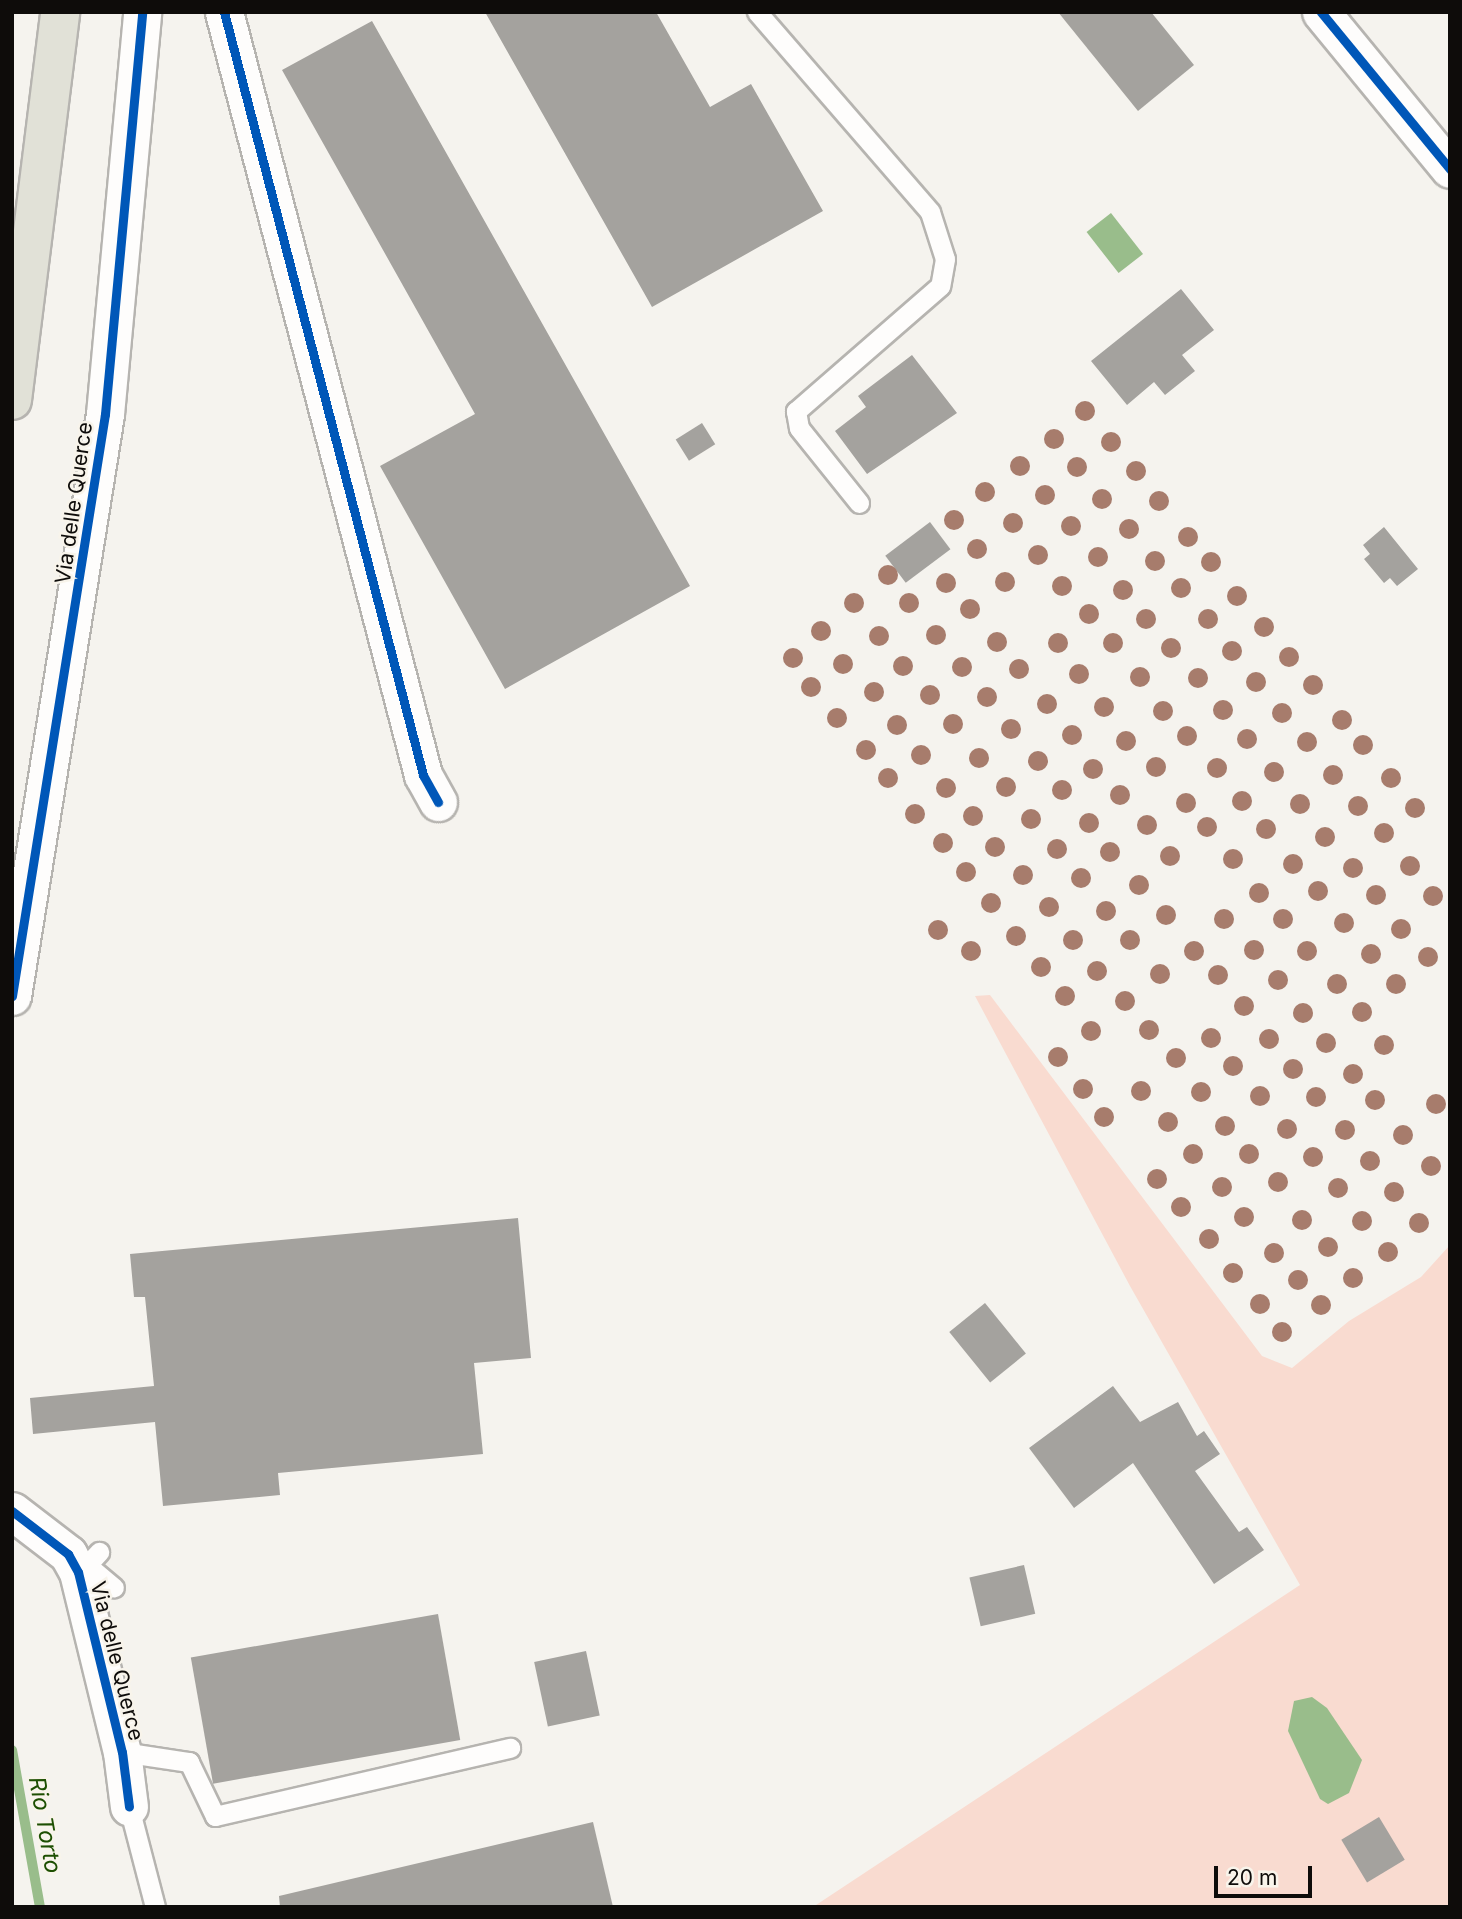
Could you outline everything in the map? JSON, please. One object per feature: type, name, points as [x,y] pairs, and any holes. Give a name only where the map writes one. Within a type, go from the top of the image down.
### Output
[{"type":"highway","points":[[12,400],[60,12]]},
{"type":"street","name":"Via delle Querce","points":[[12,996],[105,414],[142,12]]},
{"type":"street","points":[[224,12],[423,775],[438,802]]},
{"type":"street","points":[[1321,12],[1450,169]]},
{"type":"street","name":"Via delle Querce","points":[[12,1511],[85,1557],[78,1572],[122,1752],[129,1807]]},
{"type":"lane","points":[[757,12],[930,212],[945,259],[940,286],[796,411],[799,428],[859,503]]},
{"type":"lane","points":[[85,1557],[114,1588]]},
{"type":"lane","points":[[122,1752],[189,1762],[215,1816],[510,1748]]},
{"type":"lane","points":[[129,1807],[155,1907]]},
{"type":"shaded area","points":[[1111,213],[1143,254],[1119,273],[1087,232]]},
{"type":"shaded area","points":[[990,995],[1262,1356],[1292,1368],[1349,1321],[1421,1277],[1450,1245],[1450,1907],[813,1907],[1300,1585],[1130,1286],[975,996]]},
{"type":"shaded area","points":[[1312,1697],[1327,1708],[1362,1760],[1349,1793],[1328,1804],[1320,1799],[1288,1731],[1294,1701]]},
{"type":"building","points":[[485,12],[656,12],[710,107],[751,84],[823,211],[652,307]]},
{"type":"building","points":[[1058,12],[1151,12],[1194,65],[1138,111]]},
{"type":"building","points":[[372,21],[690,586],[505,689],[380,466],[475,414],[282,70]]},
{"type":"building","points":[[1181,289],[1214,330],[1182,355],[1195,371],[1165,395],[1154,382],[1127,405],[1091,361]]},
{"type":"building","points":[[912,355],[957,413],[867,474],[835,431],[866,407],[858,396]]},
{"type":"building","points":[[702,423],[715,444],[689,461],[676,439]]},
{"type":"building","points":[[930,522],[950,549],[906,583],[885,556]]},
{"type":"building","points":[[1384,527],[1418,569],[1397,586],[1390,578],[1384,583],[1364,559],[1370,554],[1363,545]]},
{"type":"building","points":[[518,1218],[531,1358],[474,1363],[483,1454],[278,1473],[280,1495],[163,1506],[155,1422],[33,1434],[30,1398],[154,1386],[145,1297],[134,1297],[130,1254]]},
{"type":"building","points":[[985,1303],[1026,1354],[990,1382],[949,1332]]},
{"type":"building","points":[[1113,1386],[1140,1422],[1178,1402],[1197,1436],[1204,1431],[1220,1454],[1195,1471],[1239,1532],[1247,1527],[1264,1550],[1214,1584],[1133,1463],[1074,1508],[1029,1448]]},
{"type":"building","points":[[1024,1565],[1035,1614],[981,1626],[969,1578]]},
{"type":"building","points":[[438,1614],[460,1740],[213,1784],[191,1658]]},
{"type":"building","points":[[586,1651],[600,1716],[548,1727],[534,1662]]},
{"type":"building","points":[[1379,1817],[1405,1860],[1367,1883],[1341,1840]]},
{"type":"building","points":[[593,1822],[613,1907],[280,1907],[279,1896]]},
{"type":"waterway","name":"Rio Torto","points":[[12,1750],[40,1907]]},
{"type":"cycle path","points":[[12,996],[105,414],[142,12]]},
{"type":"cycle path","points":[[224,12],[423,775],[438,802]]},
{"type":"cycle path","points":[[1321,12],[1450,169]]},
{"type":"cycle path","points":[[12,1511],[68,1554],[78,1572],[122,1752],[129,1807]]}]
